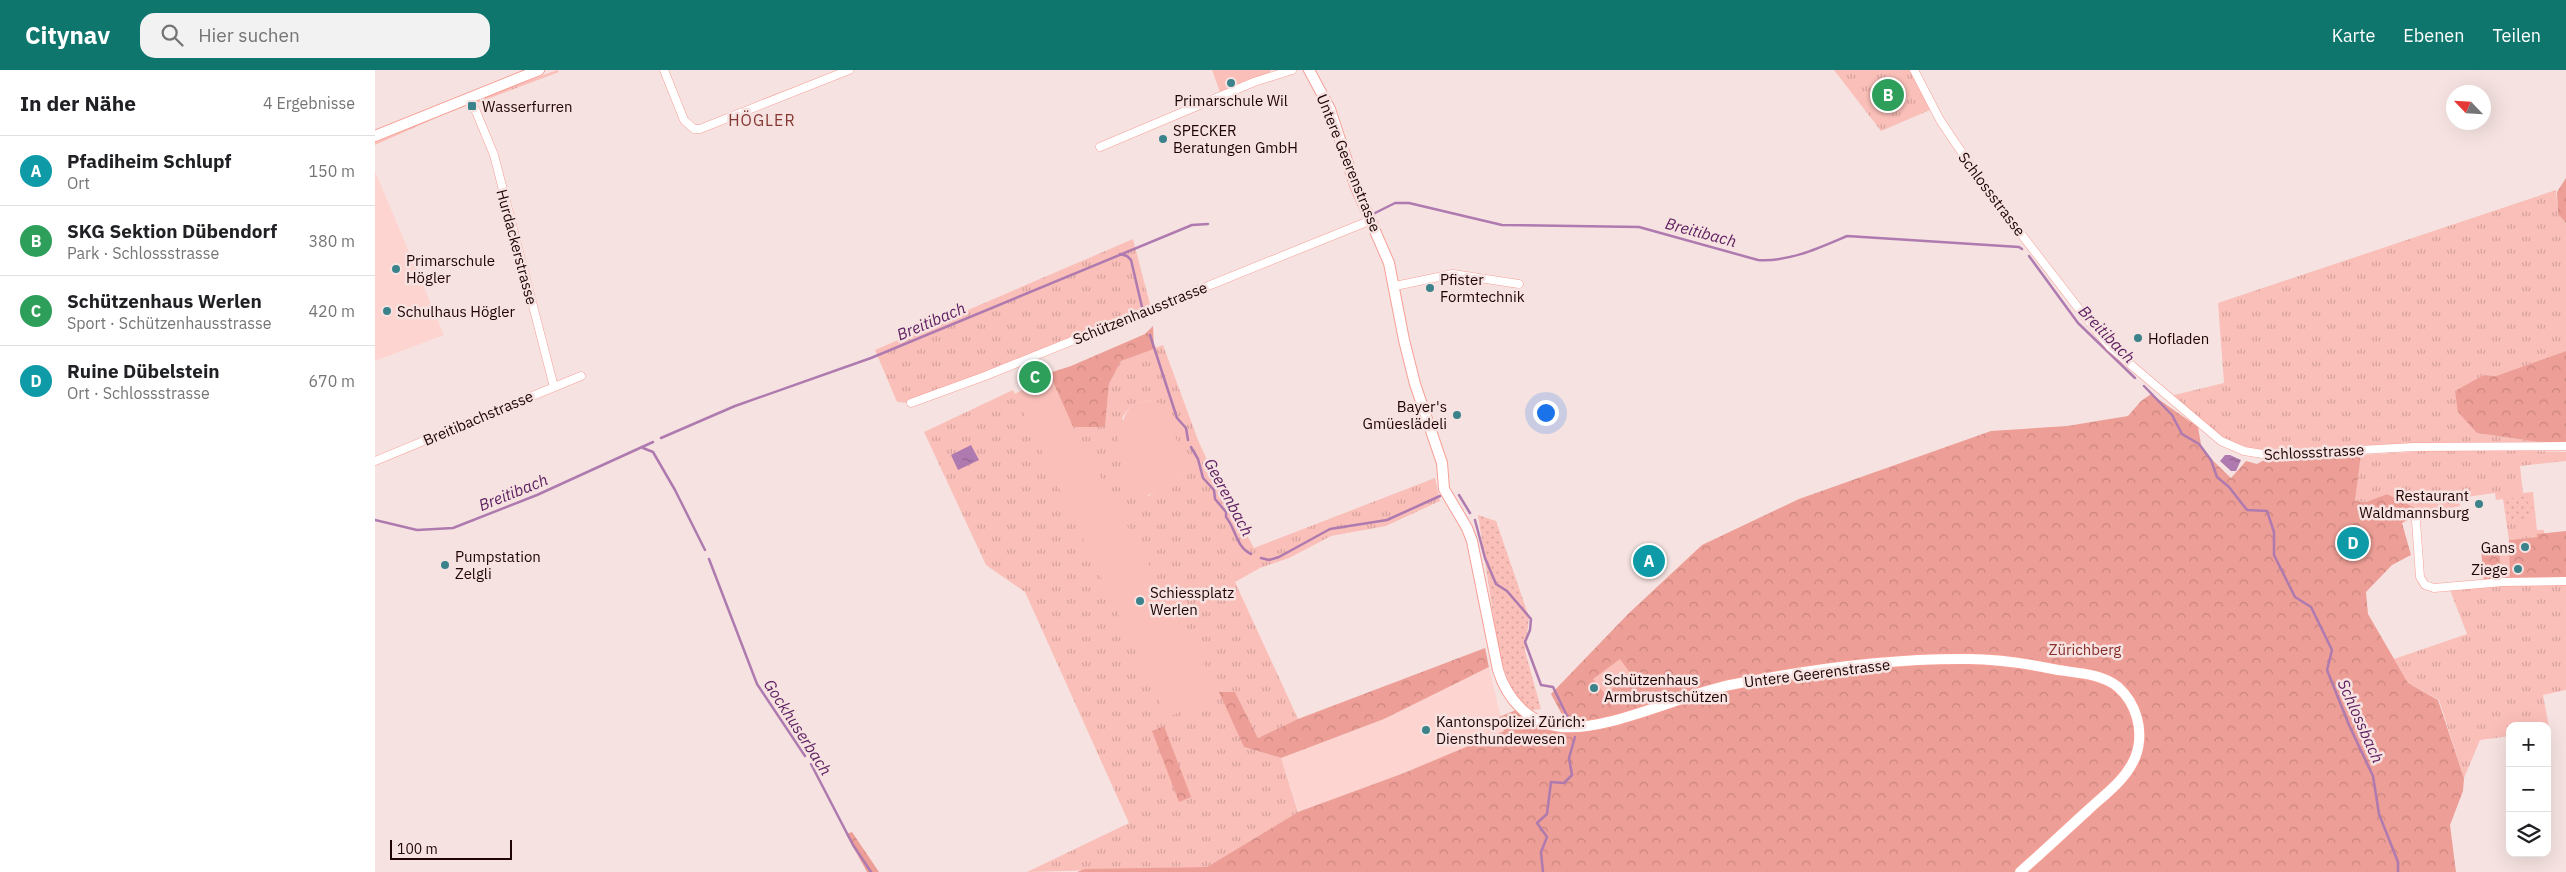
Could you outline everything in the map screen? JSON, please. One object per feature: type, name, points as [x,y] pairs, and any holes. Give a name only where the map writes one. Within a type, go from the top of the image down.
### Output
[{"type":"street","points":[[375,136],[539,70]]},
{"type":"street","points":[[664,70],[684,120],[694,129],[700,129],[849,70]]},
{"type":"street","points":[[1100,147],[1254,82],[1292,70]]},
{"type":"street","name":"Untere Geerenstrasse","points":[[1309,70],[1336,125],[1355,185],[1369,221],[1383,249],[1395,286],[1404,340],[1415,384],[1442,463],[1444,489],[1467,528],[1472,541],[1501,680],[1521,708],[1548,724],[1580,726],[1616,719],[1737,683],[1850,666],[1960,659],[1998,660],[2105,680],[2123,693],[2135,712],[2139,728],[2139,741],[2133,762],[2113,787],[2020,872]]},
{"type":"street","name":"Schlossstrasse","points":[[1914,70],[1940,120],[1961,152],[1998,204],[2086,318],[2110,347],[2221,441],[2244,451],[2269,455],[2414,447],[2566,446]]},
{"type":"street","name":"Hurdackerstrasse","points":[[475,109],[493,156],[554,386]]},
{"type":"street","name":"Schützenhausstrasse","points":[[911,403],[1369,221]]},
{"type":"street","points":[[1395,286],[1453,274],[1519,284]]},
{"type":"street","name":"Breitibachstrasse","points":[[375,461],[581,376]]},
{"type":"street","points":[[2417,521],[2420,577],[2425,585],[2446,588],[2496,583],[2566,581]]},
{"type":"shaded area","name":"Primarschule Högler","points":[[375,171],[444,335],[375,361]]},
{"type":"shaded area","points":[[1489,667],[1504,731],[1404,773],[1299,812],[1281,758],[1384,719]]},
{"type":"green space","points":[[557,70],[559,72],[474,104],[473,101]]},
{"type":"green space","name":"Primarschule Wil","points":[[1212,70],[1270,70],[1271,73],[1220,92]]},
{"type":"green space","points":[[1834,70],[1910,70],[1930,110],[1881,131]]},
{"type":"green space","points":[[438,115],[438,117],[375,145],[375,141]]},
{"type":"green space","points":[[2566,178],[2566,223],[2558,214],[2557,192]]},
{"type":"green space","points":[[2556,190],[2558,214],[2566,223],[2566,351],[2496,376],[2484,375],[2477,433],[2539,442],[2258,450],[2221,436],[2170,396],[2224,383],[2218,303]]},
{"type":"green space","points":[[1133,239],[1151,308],[911,403],[897,402],[875,350]]},
{"type":"green space","points":[[1153,326],[1154,349],[1121,361],[1109,384],[1105,427],[1073,427],[1049,373],[1071,366],[1145,334]]},
{"type":"green space","points":[[1163,345],[1198,440],[1214,475],[1254,548],[1435,478],[1440,501],[1386,526],[1331,536],[1289,558],[1260,568],[1235,582],[1298,719],[1258,738],[1235,692],[1244,747],[1281,758],[1298,812],[1207,867],[1027,872],[1129,823],[1025,592],[986,565],[924,432],[1013,390],[1015,394],[1050,376],[1073,427],[1105,427],[1109,384],[1121,361]],"holes":[[[1151,400],[1182,479],[1148,496],[1122,418],[1131,405]]]},
{"type":"green space","points":[[2566,351],[2566,446],[2477,433],[2458,412],[2455,391],[2484,375],[2496,376]]},
{"type":"green space","name":"Schiessplatz Werlen","points":[[1045,365],[1073,427],[1219,692],[1167,718],[1015,394],[1024,389],[1019,377]]},
{"type":"green space","name":"Zürichberg","points":[[2151,394],[2198,427],[2202,450],[2231,478],[2246,461],[2257,464],[2266,459],[2361,455],[2355,501],[2366,502],[2387,494],[2423,512],[2402,523],[2411,555],[2392,565],[2366,592],[2368,614],[2408,683],[2438,700],[2464,778],[2463,791],[2450,825],[2456,872],[1077,872],[1085,869],[1207,867],[1298,812],[1404,773],[1504,731],[1499,717],[1521,708],[1551,721],[1566,722],[1551,694],[1628,614],[1702,545],[1799,499],[1991,431],[2067,426],[2128,416],[2141,401]]},
{"type":"green space","points":[[1151,400],[1161,404],[1180,448],[1186,474],[1165,489],[1140,496],[1125,475],[1121,464],[1118,440],[1120,428],[1131,405]]},
{"type":"green space","points":[[2460,449],[2566,452],[2566,461],[2520,466],[2523,493],[2533,492],[2537,530],[2544,530],[2545,540],[2511,577],[2502,576],[2500,553],[2510,552],[2510,550],[2537,537],[2509,540],[2503,499],[2496,500],[2495,493],[2459,498],[2460,506],[2424,515],[2422,512],[2387,494],[2366,502],[2355,501],[2361,455]]},
{"type":"green space","points":[[2527,496],[2528,504],[2532,504],[2533,513],[2530,514],[2530,520],[2508,523],[2505,499]]},
{"type":"green space","points":[[1478,515],[1496,521],[1529,617],[1525,651],[1541,709],[1527,711],[1512,692],[1499,653]]},
{"type":"green space","points":[[2566,531],[2566,580],[2484,584],[2481,549],[2499,547],[2502,576],[2510,577],[2509,540],[2537,537],[2537,534]]},
{"type":"green space","points":[[2566,581],[2566,690],[2543,695],[2548,722],[2506,722],[2506,737],[2480,740],[2464,778],[2439,700],[2408,683],[2394,659],[2467,634],[2450,590],[2470,586]]},
{"type":"green space","points":[[1485,648],[1489,667],[1384,719],[1281,758],[1244,747],[1219,692],[1235,692],[1258,738],[1298,719]]},
{"type":"green space","points":[[1620,659],[1631,674],[1605,694],[1593,679]]},
{"type":"green space","points":[[1164,726],[1191,797],[1179,802],[1152,731]]},
{"type":"green space","points":[[852,832],[879,872],[867,872],[846,834]]},
{"type":"water","points":[[971,445],[979,460],[958,470],[951,455]]},
{"type":"water","points":[[2225,455],[2241,460],[2236,471],[2231,471],[2220,461]]},
{"type":"waterway","name":"Breitibach","points":[[1375,213],[1395,203],[1409,203],[1502,225],[1639,227],[1758,260],[1781,259],[1815,249],[1847,236],[2019,247],[2022,249]]},
{"type":"waterway","name":"Breitibach","points":[[661,438],[735,406],[871,358],[1192,225],[1208,224]]},
{"type":"waterway","name":"Geerenbach","points":[[1120,254],[1127,256],[1131,260],[1142,307]]},
{"type":"waterway","name":"Breitibach","points":[[2029,256],[2078,323],[2135,378]]},
{"type":"waterway","name":"Geerenbach","points":[[1150,335],[1177,418],[1186,428],[1188,440]]},
{"type":"waterway","name":"Schlossbach","points":[[2144,386],[2172,415],[2182,434],[2199,444],[2211,460],[2217,477],[2229,487],[2247,510],[2267,511],[2274,532],[2274,555],[2295,597],[2311,607],[2332,650],[2327,670],[2349,725],[2373,776],[2379,814],[2398,862],[2398,872]]},
{"type":"waterway","name":"Breitibach","points":[[375,520],[417,530],[453,528],[537,495],[653,442]]},
{"type":"waterway","name":"Geerenbach","points":[[1191,447],[1198,459],[1203,478],[1214,490],[1215,499],[1226,512],[1226,517],[1242,547],[1251,554]]},
{"type":"waterway","name":"Gockhuserbach","points":[[643,448],[653,452],[675,490],[705,550]]},
{"type":"waterway","name":"Geerenbach","points":[[1459,495],[1470,513]]},
{"type":"waterway","name":"Geerenbach","points":[[1261,558],[1269,560],[1279,557],[1330,529],[1387,520],[1440,496]]},
{"type":"waterway","name":"Geerenbach","points":[[1475,520],[1485,558],[1496,584],[1507,591],[1531,619],[1530,630],[1525,642],[1541,685],[1553,687],[1571,724]]},
{"type":"waterway","name":"Gockhuserbach","points":[[709,559],[757,684],[805,756]]},
{"type":"waterway","name":"Geerenbach","points":[[1543,872],[1541,852],[1547,837],[1537,823],[1547,814],[1551,782],[1564,783],[1572,775],[1569,758],[1575,737]]},
{"type":"waterway","name":"Gockhuserbach","points":[[811,764],[853,845],[871,872]]},
{"type":"place","name":"Primarschule Wil","points":[[1231,83]]},
{"type":"place","name":"SKG Sektion Dübendorf","points":[[1888,95]]},
{"type":"place","name":"Wasserfurren","points":[[472,106]]},
{"type":"place","name":"SPECKER Beratungen GmbH","points":[[1163,139]]},
{"type":"place","name":"Primarschule Högler","points":[[396,269]]},
{"type":"place","name":"Pfister Formtechnik","points":[[1430,288]]},
{"type":"place","name":"Schulhaus Högler","points":[[387,311]]},
{"type":"place","name":"Hofladen","points":[[2138,338]]},
{"type":"place","name":"Schützenhaus Werlen","points":[[1035,377]]},
{"type":"place","name":"Bayer's Gmüeslädeli","points":[[1457,415]]},
{"type":"place","name":"Restaurant Waldmannsburg","points":[[2479,504]]},
{"type":"place","name":"Ruine Dübelstein","points":[[2353,543]]},
{"type":"place","name":"Gans","points":[[2525,547]]},
{"type":"place","name":"Pfadiheim Schlupf","points":[[1649,561]]},
{"type":"place","name":"Pumpstation Zelgli","points":[[445,565]]},
{"type":"place","name":"Ziege","points":[[2518,569]]},
{"type":"place","name":"Schiessplatz Werlen","points":[[1140,601]]},
{"type":"place","name":"Schützenhaus Armbrustschützen","points":[[1594,688]]},
{"type":"place","name":"Kantonspolizei Zürich: Diensthundewesen","points":[[1426,730]]},
{"type":"district","name":"HÖGLER","points":[[762,120]]}]
